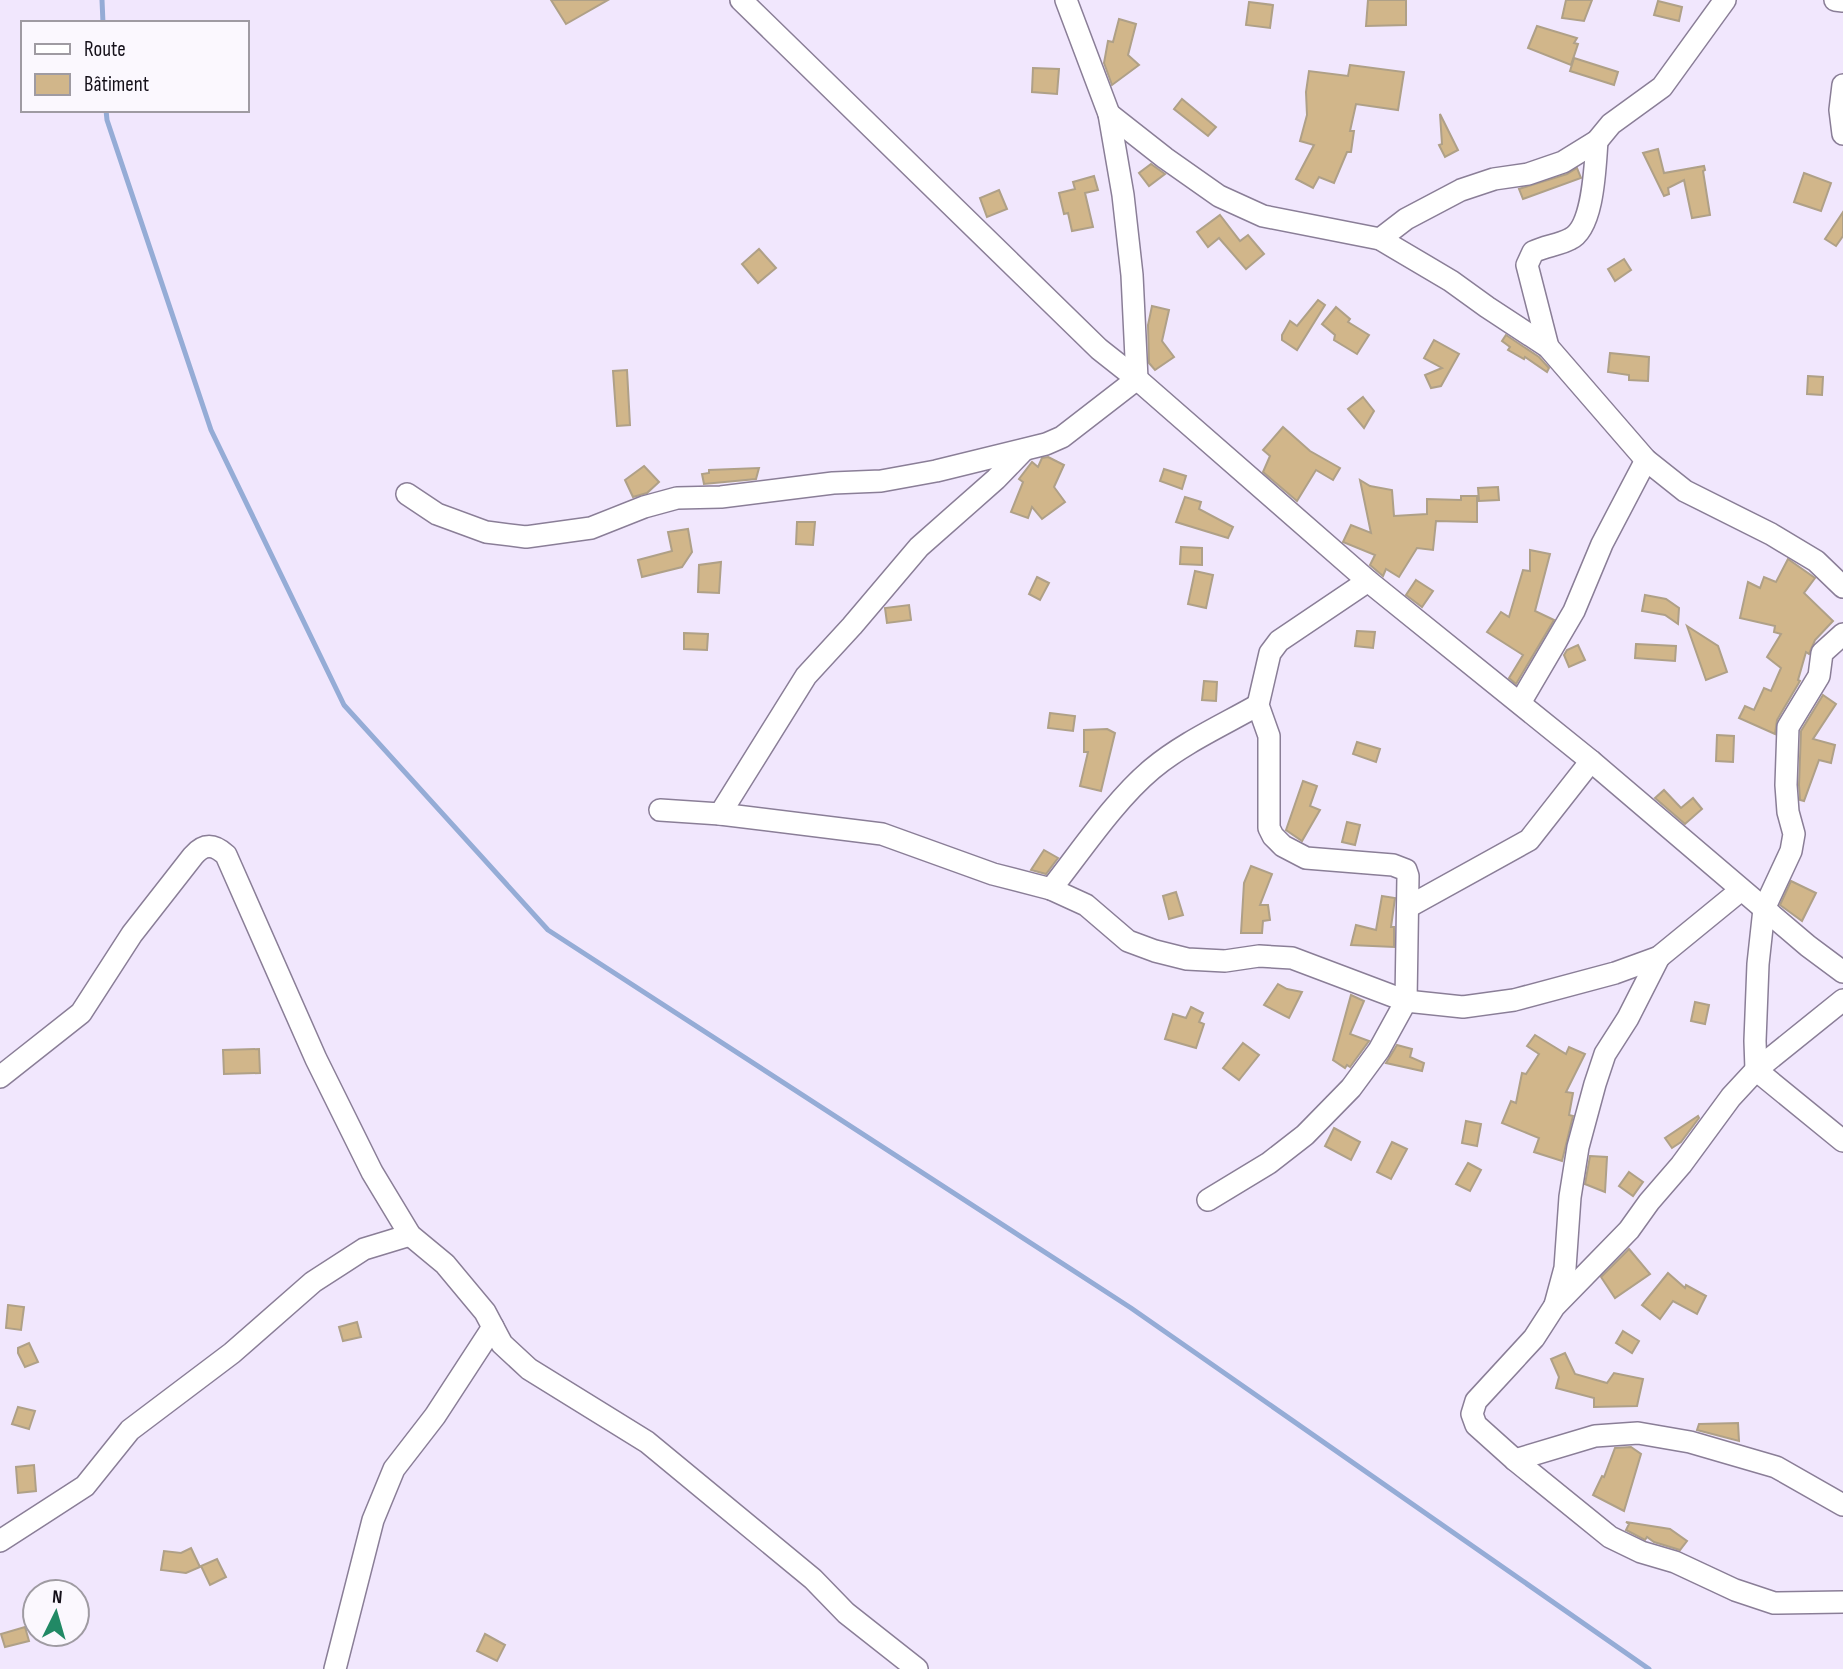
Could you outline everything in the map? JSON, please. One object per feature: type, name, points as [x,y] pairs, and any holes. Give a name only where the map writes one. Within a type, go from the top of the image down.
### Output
[{"type":"street","points":[[741,0],[1099,349],[1137,379],[1368,581],[1591,761],[1741,890],[1843,972]]},
{"type":"street","points":[[1066,0],[1109,114],[1123,195],[1137,379]]},
{"type":"street","points":[[1380,239],[1406,219],[1461,190],[1494,179],[1528,174],[1563,162],[1597,141],[1611,124],[1662,87],[1725,0]]},
{"type":"street","points":[[1835,0],[1843,1]]},
{"type":"street","points":[[1843,85],[1840,110],[1843,134]]},
{"type":"street","points":[[1109,114],[1219,196],[1263,216],[1380,239],[1451,281],[1548,347],[1646,460],[1685,491],[1771,534],[1816,561],[1843,587]]},
{"type":"street","points":[[1548,347],[1527,265],[1534,252],[1571,239],[1580,233],[1593,187],[1597,141]]},
{"type":"street","points":[[407,494],[437,514],[486,532],[526,537],[591,528],[644,507],[677,498],[721,497],[833,483],[881,481],[1025,450],[1062,438],[1137,379]]},
{"type":"street","points":[[720,814],[806,676],[919,547],[1025,450]]},
{"type":"street","points":[[1520,703],[1574,611],[1602,544],[1646,460]]},
{"type":"street","points":[[1208,1200],[1269,1163],[1305,1135],[1324,1116],[1351,1088],[1379,1050],[1406,1001],[1406,870],[1393,864],[1306,858],[1283,846],[1269,828],[1269,736],[1258,705],[1270,653],[1279,641],[1368,581]]},
{"type":"street","points":[[1843,634],[1822,653],[1819,676],[1788,727],[1786,785],[1788,812],[1794,834],[1788,859],[1764,909],[1758,964],[1755,1041],[1756,1070],[1843,1141]]},
{"type":"street","points":[[1051,889],[1115,808],[1150,770],[1177,751],[1258,705]]},
{"type":"street","points":[[1408,907],[1529,840],[1591,761]]},
{"type":"street","points":[[660,810],[720,814],[882,834],[993,874],[1051,889],[1086,905],[1128,941],[1155,951],[1187,959],[1225,961],[1259,956],[1292,958],[1406,1001],[1463,1007],[1514,1000],[1615,973],[1659,957],[1741,890]]},
{"type":"street","points":[[0,1077],[81,1013],[132,934],[193,856],[208,845],[216,846],[226,855],[316,1059],[366,1159],[410,1235],[445,1264],[485,1312],[502,1344],[529,1369],[647,1442],[803,1571],[846,1613],[914,1668]]},
{"type":"street","points":[[1554,1307],[1564,1268],[1570,1197],[1578,1147],[1595,1084],[1605,1054],[1628,1018],[1659,957]]},
{"type":"street","points":[[1843,1000],[1756,1070],[1731,1097],[1629,1230],[1554,1307],[1534,1338],[1476,1401],[1472,1414],[1476,1425],[1515,1460],[1610,1537],[1641,1552],[1675,1562],[1735,1590],[1774,1603],[1843,1602]]},
{"type":"street","points":[[0,1541],[85,1486],[130,1430],[232,1353],[313,1282],[364,1249],[410,1235]]},
{"type":"street","points":[[335,1669],[373,1520],[394,1469],[435,1416],[493,1327]]},
{"type":"street","points":[[1515,1460],[1595,1436],[1638,1433],[1690,1442],[1776,1467],[1843,1504]]},
{"type":"building","points":[[551,0],[608,0],[566,24]]},
{"type":"building","points":[[1368,0],[1406,0],[1406,25],[1366,26]]},
{"type":"building","points":[[1566,0],[1592,0],[1584,21],[1562,18]]},
{"type":"building","points":[[1658,1],[1682,7],[1679,21],[1654,15]]},
{"type":"building","points":[[1249,2],[1273,5],[1270,28],[1246,25]]},
{"type":"building","points":[[1119,19],[1136,24],[1128,55],[1139,65],[1112,85],[1104,63],[1108,41],[1113,42]]},
{"type":"building","points":[[1537,26],[1577,38],[1574,43],[1578,44],[1571,65],[1528,48]]},
{"type":"building","points":[[1574,58],[1618,72],[1614,85],[1570,71]]},
{"type":"building","points":[[1350,65],[1404,72],[1398,110],[1356,104],[1350,131],[1354,131],[1351,152],[1347,152],[1334,183],[1319,177],[1313,188],[1296,179],[1314,145],[1300,141],[1307,115],[1309,71],[1348,76]]},
{"type":"building","points":[[1033,68],[1059,69],[1057,94],[1032,92]]},
{"type":"building","points":[[1182,99],[1216,127],[1208,136],[1174,109]]},
{"type":"building","points":[[1440,114],[1458,150],[1445,157],[1439,145],[1442,144]]},
{"type":"building","points":[[1658,149],[1664,173],[1704,166],[1710,215],[1692,218],[1684,180],[1668,188],[1669,194],[1664,196],[1643,153]]},
{"type":"building","points":[[1151,164],[1165,174],[1149,186],[1139,173]]},
{"type":"building","points":[[1577,168],[1581,178],[1523,199],[1519,189],[1567,174]]},
{"type":"building","points":[[1804,173],[1831,183],[1821,211],[1794,202]]},
{"type":"building","points":[[1094,176],[1098,190],[1085,193],[1093,227],[1072,231],[1059,193],[1075,189],[1073,182]]},
{"type":"building","points":[[999,190],[1007,209],[987,217],[980,198]]},
{"type":"building","points":[[1843,212],[1843,236],[1836,246],[1825,239]]},
{"type":"building","points":[[1220,215],[1240,241],[1248,235],[1264,254],[1246,269],[1219,238],[1208,247],[1197,232]]},
{"type":"building","points":[[759,249],[776,268],[758,283],[742,264]]},
{"type":"building","points":[[1624,259],[1631,270],[1615,281],[1608,269]]},
{"type":"building","points":[[1318,300],[1325,305],[1297,350],[1282,340],[1282,335],[1290,321],[1297,326]]},
{"type":"building","points":[[1152,306],[1169,310],[1162,341],[1174,357],[1155,370],[1149,363],[1148,325]]},
{"type":"building","points":[[1336,307],[1350,319],[1348,322],[1369,335],[1357,354],[1334,340],[1335,335],[1322,324]]},
{"type":"building","points":[[1506,335],[1539,357],[1549,368],[1547,372],[1525,357],[1524,359],[1508,350],[1510,347],[1502,341]]},
{"type":"building","points":[[1434,340],[1459,354],[1441,386],[1431,388],[1425,375],[1442,368],[1424,358]]},
{"type":"building","points":[[1610,353],[1649,357],[1648,381],[1629,380],[1629,375],[1608,372]]},
{"type":"building","points":[[627,370],[630,425],[617,426],[613,371]]},
{"type":"building","points":[[1808,376],[1823,377],[1822,395],[1807,394]]},
{"type":"building","points":[[1363,397],[1374,411],[1364,428],[1348,409]]},
{"type":"building","points":[[1283,427],[1310,451],[1340,468],[1333,480],[1316,470],[1297,501],[1263,472],[1270,456],[1263,450]]},
{"type":"building","points":[[1048,457],[1064,465],[1054,487],[1065,502],[1042,519],[1032,507],[1028,518],[1011,512],[1023,482],[1019,479],[1032,462],[1038,467],[1042,458]]},
{"type":"building","points":[[644,466],[659,482],[647,493],[633,497],[625,480]]},
{"type":"building","points":[[759,468],[756,479],[704,484],[702,474],[709,473],[709,470]]},
{"type":"building","points":[[1164,469],[1186,476],[1182,489],[1160,481]]},
{"type":"building","points":[[1360,480],[1370,486],[1392,490],[1394,516],[1427,514],[1427,499],[1461,500],[1461,496],[1477,496],[1477,522],[1436,521],[1433,550],[1417,548],[1399,577],[1386,569],[1383,576],[1370,565],[1375,555],[1343,542],[1351,525],[1371,533]]},
{"type":"building","points":[[1498,487],[1499,500],[1479,501],[1478,488]]},
{"type":"building","points":[[1185,497],[1201,502],[1199,509],[1233,527],[1228,538],[1176,522]]},
{"type":"building","points":[[797,522],[815,522],[813,545],[796,544]]},
{"type":"building","points":[[688,529],[692,552],[682,567],[642,577],[638,560],[672,551],[668,532]]},
{"type":"building","points":[[1181,547],[1202,548],[1202,565],[1180,564]]},
{"type":"building","points":[[1530,550],[1550,554],[1535,611],[1554,620],[1516,684],[1509,678],[1523,655],[1487,632],[1501,612],[1509,617],[1523,570],[1530,571]]},
{"type":"building","points":[[1788,559],[1815,578],[1804,593],[1833,621],[1815,640],[1809,654],[1806,652],[1798,680],[1800,681],[1777,720],[1775,734],[1739,718],[1745,706],[1754,710],[1764,688],[1771,691],[1781,668],[1767,657],[1781,634],[1774,632],[1775,626],[1740,618],[1748,582],[1760,588],[1764,577],[1776,582]]},
{"type":"building","points":[[721,562],[719,593],[698,592],[699,565]]},
{"type":"building","points":[[1195,571],[1213,575],[1206,608],[1188,604]]},
{"type":"building","points":[[1037,577],[1049,583],[1040,600],[1029,594]]},
{"type":"building","points":[[1416,580],[1433,591],[1422,607],[1406,595]]},
{"type":"building","points":[[1645,595],[1666,599],[1679,608],[1678,624],[1665,615],[1642,611]]},
{"type":"building","points":[[909,605],[911,620],[887,623],[885,608]]},
{"type":"building","points":[[1687,626],[1718,646],[1727,672],[1706,680]]},
{"type":"building","points":[[1357,631],[1375,632],[1373,648],[1355,646]]},
{"type":"building","points":[[684,633],[708,634],[707,650],[684,649]]},
{"type":"building","points":[[1636,644],[1676,646],[1675,661],[1635,658]]},
{"type":"building","points":[[1578,645],[1585,660],[1569,667],[1564,655],[1567,650]]},
{"type":"building","points":[[1204,681],[1217,682],[1216,701],[1202,700]]},
{"type":"building","points":[[1823,695],[1836,704],[1813,739],[1835,745],[1831,763],[1819,760],[1804,801],[1800,800],[1799,785],[1801,731]]},
{"type":"building","points":[[1050,713],[1075,716],[1073,731],[1048,728]]},
{"type":"building","points":[[1107,729],[1115,733],[1101,791],[1080,786],[1088,752],[1084,752],[1084,730]]},
{"type":"building","points":[[1717,735],[1734,736],[1733,762],[1716,761]]},
{"type":"building","points":[[1357,742],[1380,749],[1376,762],[1353,754]]},
{"type":"building","points":[[1303,781],[1317,786],[1310,806],[1320,810],[1302,841],[1286,830]]},
{"type":"building","points":[[1664,790],[1681,808],[1693,798],[1702,809],[1685,824],[1655,798]]},
{"type":"building","points":[[1347,822],[1360,825],[1355,845],[1342,842]]},
{"type":"building","points":[[1044,850],[1058,858],[1046,874],[1031,870]]},
{"type":"building","points":[[1251,866],[1272,874],[1260,905],[1268,905],[1270,920],[1263,921],[1262,933],[1241,933],[1244,883]]},
{"type":"building","points":[[1791,881],[1816,893],[1802,921],[1780,905]]},
{"type":"building","points":[[1176,892],[1183,915],[1169,919],[1163,896]]},
{"type":"building","points":[[1382,896],[1395,898],[1391,927],[1394,927],[1394,947],[1351,945],[1356,925],[1376,930]]},
{"type":"building","points":[[1278,984],[1302,992],[1289,1018],[1264,1005]]},
{"type":"building","points":[[1351,995],[1364,1001],[1350,1034],[1369,1041],[1350,1067],[1347,1065],[1345,1068],[1333,1060]]},
{"type":"building","points":[[1695,1002],[1709,1005],[1705,1024],[1691,1021]]},
{"type":"building","points":[[1191,1007],[1203,1013],[1199,1022],[1204,1024],[1196,1048],[1165,1039],[1173,1014],[1186,1018]]},
{"type":"building","points":[[1535,1035],[1566,1054],[1569,1047],[1585,1054],[1566,1092],[1573,1093],[1569,1115],[1573,1116],[1562,1161],[1534,1152],[1539,1138],[1502,1123],[1511,1101],[1516,1103],[1522,1073],[1526,1074],[1539,1054],[1527,1046]]},
{"type":"building","points":[[1243,1043],[1259,1055],[1239,1080],[1223,1068]]},
{"type":"building","points":[[1397,1045],[1412,1049],[1410,1057],[1424,1063],[1422,1071],[1386,1063]]},
{"type":"building","points":[[259,1049],[260,1073],[224,1074],[223,1050]]},
{"type":"building","points":[[1698,1116],[1681,1142],[1672,1148],[1665,1138]]},
{"type":"building","points":[[1466,1121],[1481,1124],[1477,1146],[1462,1143]]},
{"type":"building","points":[[1334,1128],[1360,1142],[1351,1160],[1325,1146]]},
{"type":"building","points":[[1392,1142],[1407,1149],[1391,1179],[1377,1172]]},
{"type":"building","points":[[1590,1156],[1607,1157],[1605,1192],[1585,1184]]},
{"type":"building","points":[[1468,1163],[1481,1170],[1470,1191],[1456,1184]]},
{"type":"building","points":[[1629,1172],[1643,1182],[1633,1196],[1619,1186]]},
{"type":"building","points":[[1629,1249],[1650,1274],[1615,1298],[1601,1277]]},
{"type":"building","points":[[1668,1273],[1685,1288],[1686,1285],[1706,1296],[1697,1314],[1673,1301],[1660,1319],[1642,1305]]},
{"type":"building","points":[[8,1305],[24,1307],[21,1330],[6,1328]]},
{"type":"building","points":[[357,1322],[361,1337],[343,1341],[339,1327]]},
{"type":"building","points":[[1623,1331],[1639,1341],[1632,1353],[1616,1343]]},
{"type":"building","points":[[29,1343],[38,1362],[25,1367],[18,1348]]},
{"type":"building","points":[[1565,1353],[1575,1374],[1607,1383],[1614,1373],[1643,1379],[1637,1406],[1594,1407],[1594,1398],[1556,1388],[1559,1377],[1551,1359]]},
{"type":"building","points":[[18,1407],[35,1411],[29,1429],[12,1424]]},
{"type":"building","points":[[1738,1423],[1739,1441],[1697,1430],[1699,1424]]},
{"type":"building","points":[[1631,1447],[1641,1454],[1624,1511],[1593,1495],[1602,1476],[1604,1477],[1615,1448]]},
{"type":"building","points":[[34,1465],[36,1491],[18,1493],[16,1467]]},
{"type":"building","points":[[1626,1522],[1670,1529],[1687,1541],[1680,1550],[1647,1537],[1645,1540],[1626,1530],[1629,1524]]},
{"type":"building","points":[[191,1548],[200,1567],[186,1573],[161,1570],[164,1551],[181,1553]]},
{"type":"building","points":[[217,1559],[226,1577],[210,1585],[201,1566]]},
{"type":"building","points":[[21,1628],[21,1643],[5,1647],[1,1634]]},
{"type":"building","points":[[485,1634],[505,1645],[497,1661],[477,1651]]},
{"type":"waterway","points":[[102,0],[103,21]]},
{"type":"waterway","points":[[106,112],[211,430],[344,705],[548,930],[1131,1308],[1649,1669]]}]
